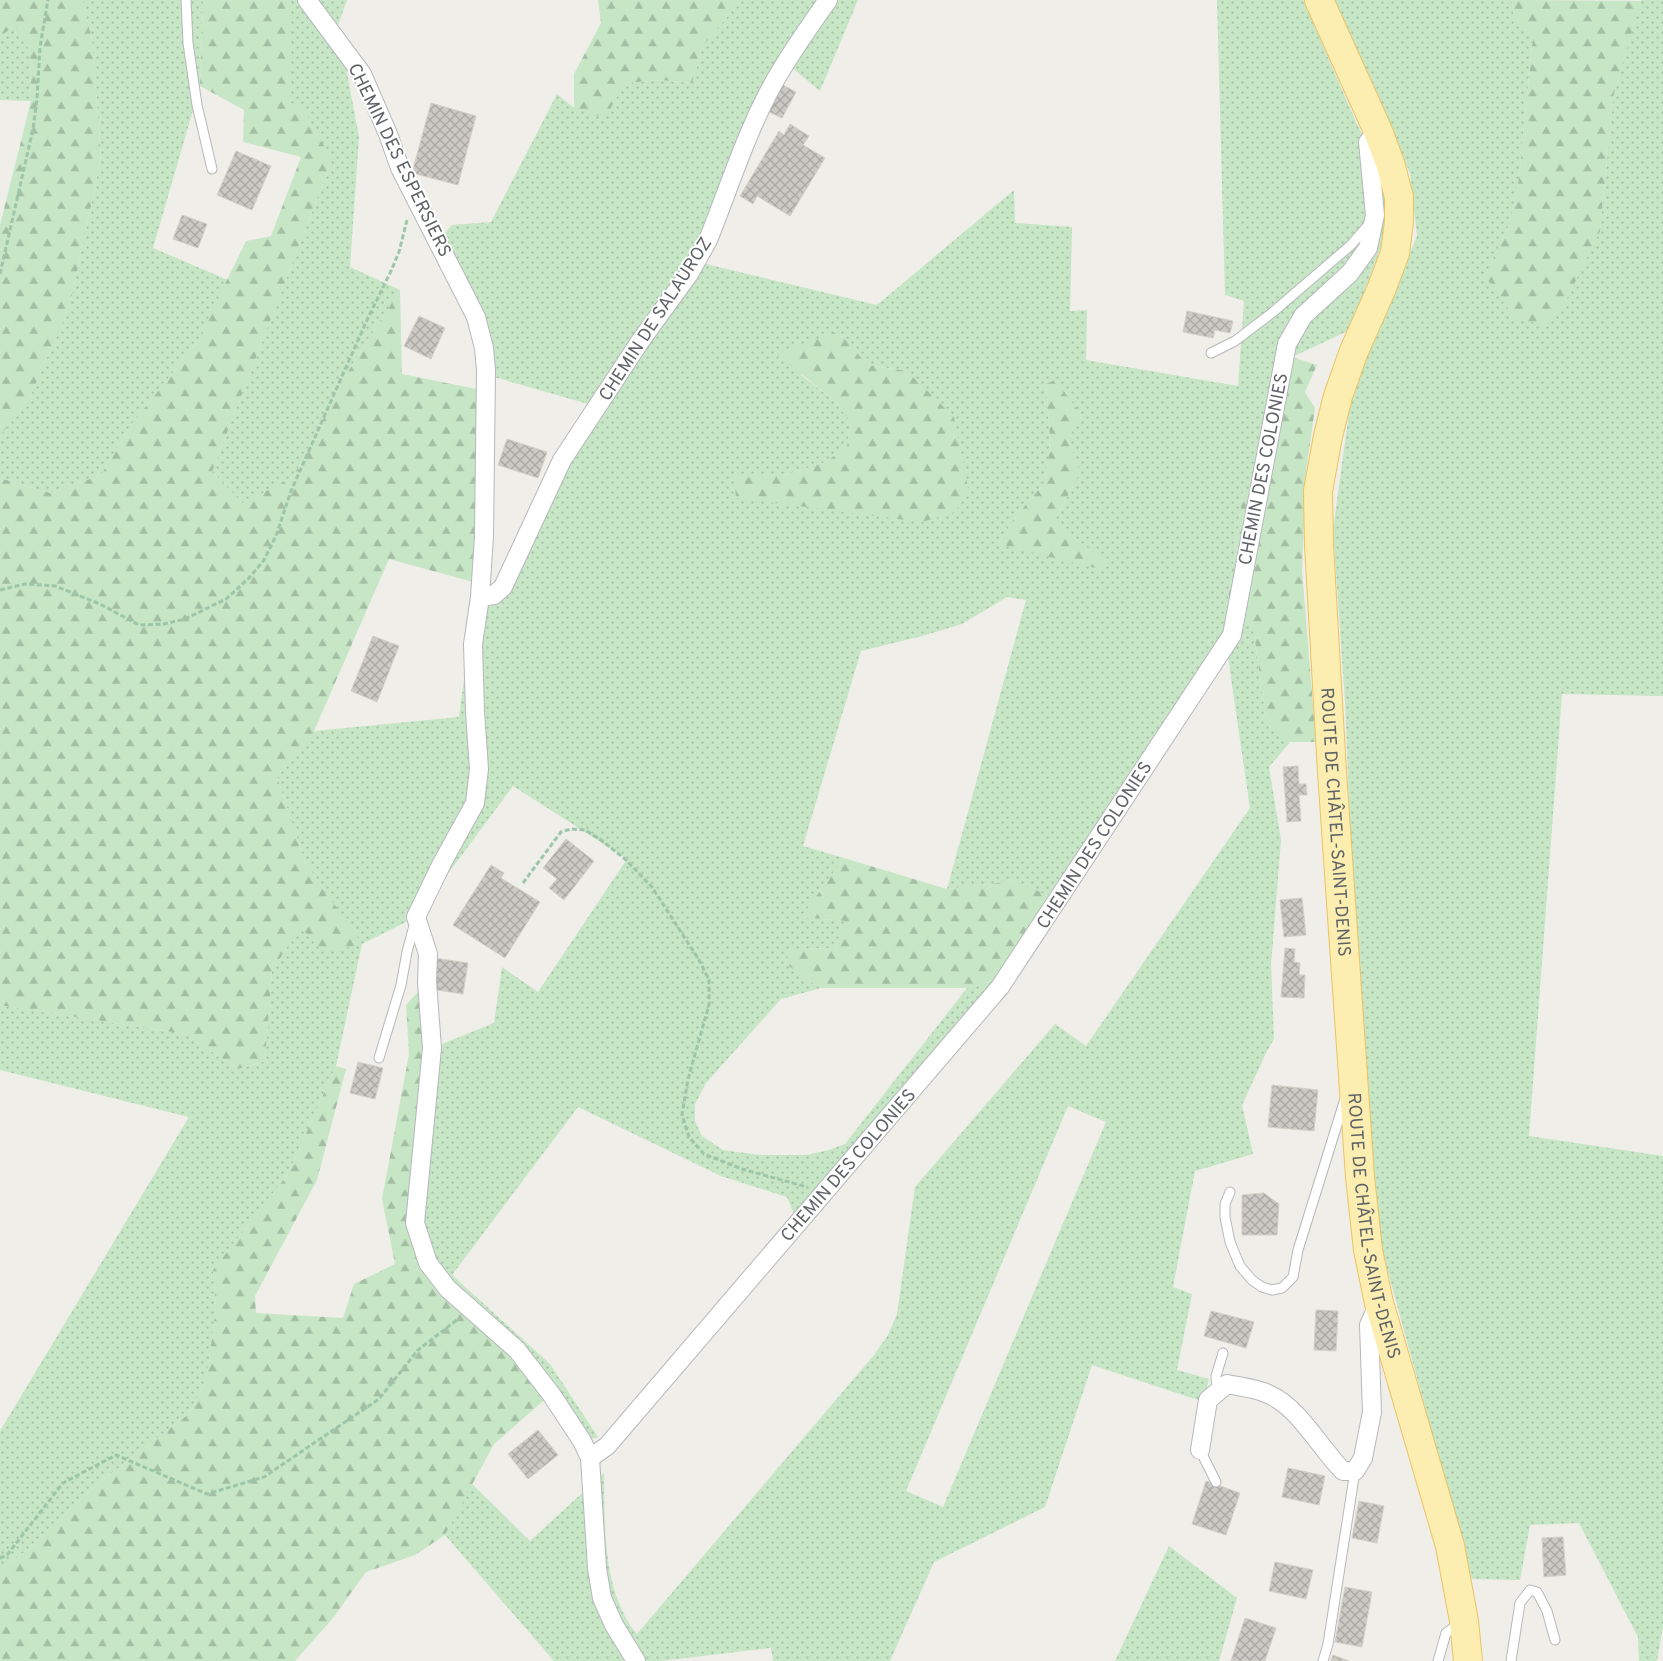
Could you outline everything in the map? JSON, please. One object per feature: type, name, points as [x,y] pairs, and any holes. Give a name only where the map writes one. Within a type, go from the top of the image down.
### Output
[{"type":"main road","name":"ROUTE DE CHÂTEL-SAINT-DENIS","points":[[1319,0],[1378,131],[1390,163],[1399,197],[1399,222],[1395,253],[1354,351],[1338,396],[1328,436],[1318,491],[1319,546],[1332,772],[1352,1075],[1368,1250],[1379,1303],[1450,1546],[1464,1621],[1468,1661]]},
{"type":"street","name":"CHEMIN DES ESPERSIERS","points":[[307,0],[362,74],[388,134],[400,168],[476,317],[484,348],[486,370],[484,536],[480,597],[474,644],[475,712],[479,769],[475,803],[442,863],[416,917]]},
{"type":"street","name":"CHEMIN DE SALAUROZ","points":[[480,597],[494,595],[503,587],[562,460],[641,340],[700,256],[764,100],[788,59],[828,0]]},
{"type":"street","name":"CHEMIN DES COLONIES","points":[[590,1458],[607,1446],[1000,988],[1232,635],[1287,344],[1303,316],[1350,273],[1368,248],[1375,217],[1368,142],[1378,131]]},
{"type":"street","points":[[416,917],[428,954],[427,982],[432,1048],[415,1223],[428,1263],[448,1289],[517,1350],[556,1402],[582,1441],[590,1458],[597,1568],[602,1598],[614,1625],[636,1661]]},
{"type":"street","points":[[1200,1450],[1208,1400],[1227,1384],[1268,1394],[1289,1408],[1343,1471],[1355,1471],[1363,1458],[1372,1412],[1369,1325],[1379,1303]]},
{"type":"lane","points":[[186,0],[188,43],[197,105],[212,169]]},
{"type":"lane","points":[[1211,353],[1236,341],[1273,312],[1351,245],[1375,217]]},
{"type":"lane","points":[[379,1058],[401,985],[416,917]]},
{"type":"lane","points":[[1230,1192],[1225,1204],[1224,1217],[1230,1242],[1240,1266],[1252,1280],[1262,1287],[1272,1290],[1282,1288],[1294,1277],[1298,1250],[1352,1075]]},
{"type":"lane","points":[[1217,1392],[1216,1376],[1223,1353]]},
{"type":"lane","points":[[1200,1450],[1216,1482]]},
{"type":"lane","points":[[1323,1661],[1328,1644],[1355,1471]]},
{"type":"lane","points":[[1511,1661],[1520,1603],[1530,1590],[1537,1592],[1547,1611],[1555,1640]]},
{"type":"lane","points":[[1438,1661],[1446,1633],[1464,1621]]},
{"type":"path","points":[[0,274],[33,128],[40,47],[48,0]]},
{"type":"path","points":[[0,590],[25,584],[55,586],[100,604],[139,624],[164,624],[185,618],[226,599],[250,578],[264,560],[276,536],[291,492],[367,320],[391,271],[399,252],[409,213],[417,202]]},
{"type":"path","points":[[523,883],[557,836],[561,832],[571,829],[585,830],[600,840],[624,859],[652,887],[667,908],[709,980],[709,1005],[688,1079],[682,1115],[689,1137],[704,1154],[742,1169],[798,1183],[824,1193]]},
{"type":"path","points":[[0,1558],[7,1555],[63,1483],[116,1455],[207,1494],[264,1476],[379,1399],[418,1350],[470,1309]]},
{"type":"green space","points":[[0,0],[82,0],[92,39],[101,158],[70,305],[30,397],[0,436],[0,225],[31,101],[30,51],[15,25],[0,37]]},
{"type":"green space","points":[[82,0],[203,0],[200,86],[153,248],[228,280],[197,342],[128,429],[101,475],[50,493],[0,478],[0,436],[30,397],[70,305],[101,158],[92,39]]},
{"type":"green space","points":[[203,0],[290,0],[290,102],[303,108],[332,160],[212,472],[243,503],[293,477],[347,373],[400,290],[402,374],[486,391],[477,583],[389,559],[314,731],[277,777],[305,862],[362,944],[325,953],[300,927],[272,971],[265,1061],[238,1069],[185,1034],[0,1005],[0,478],[50,493],[101,475],[128,429],[197,342],[246,241],[271,236],[301,157],[243,142],[244,110],[200,86]]},
{"type":"green space","points":[[290,0],[347,0],[338,25],[359,137],[350,267],[400,290],[347,373],[293,477],[243,504],[212,472],[332,160],[290,102]]},
{"type":"green space","points":[[598,0],[734,0],[734,8],[703,46],[692,83],[660,80],[625,83],[605,118],[574,108],[574,74],[601,23]]},
{"type":"green space","points":[[734,0],[858,0],[820,91],[790,66],[741,143],[702,263],[877,305],[1014,190],[1015,223],[1072,227],[1070,311],[1087,310],[1086,360],[1238,386],[1244,301],[1225,295],[1217,0],[1303,0],[1356,122],[1385,182],[1384,239],[1350,330],[1292,357],[1268,491],[1243,491],[1228,600],[1253,628],[1266,717],[1290,742],[1269,767],[1281,840],[1271,965],[1274,1039],[1242,1105],[1253,1154],[1195,1171],[1173,1287],[1192,1294],[1177,1370],[1209,1379],[1204,1402],[1092,1365],[1045,1507],[934,1562],[890,1661],[773,1661],[771,1648],[660,1661],[554,1661],[445,1535],[472,1484],[530,1541],[604,1473],[606,1536],[611,1578],[617,1598],[637,1634],[874,1355],[888,1335],[897,1314],[915,1187],[1055,1024],[1086,1046],[1250,808],[1228,657],[1001,1000],[809,1225],[794,1214],[787,1197],[721,1176],[578,1107],[452,1275],[550,1364],[598,1437],[582,1441],[448,1289],[415,1223],[432,1048],[494,1023],[502,967],[538,992],[627,859],[513,786],[416,917],[362,944],[336,1066],[288,1174],[213,1270],[216,1308],[206,1381],[189,1414],[96,1485],[20,1556],[0,1567],[0,1431],[189,1117],[0,1070],[0,1005],[185,1034],[238,1069],[265,1061],[272,971],[300,926],[361,944],[305,862],[277,777],[314,731],[459,717],[477,583],[493,589],[561,450],[588,404],[491,376],[492,338],[474,294],[443,235],[452,225],[491,222],[557,94],[574,108],[625,83],[660,80],[692,83],[703,46],[734,8]],"holes":[[[867,365],[907,371],[922,522],[734,477],[782,476],[826,462],[847,446],[851,423],[836,402],[800,374]],[[1046,384],[1082,415],[1068,438],[1080,474],[1053,522],[1103,560],[998,544],[1014,519],[1046,481],[1050,440]],[[1007,597],[1026,600],[947,889],[1014,881],[1000,979],[967,988],[845,1144],[806,1155],[760,1155],[723,1150],[702,1136],[695,1121],[695,1104],[706,1083],[781,999],[821,988],[784,963],[794,949],[835,948],[845,921],[801,917],[844,858],[803,846],[861,651],[962,624]],[[1068,1106],[1106,1122],[943,1507],[906,1491]]]},
{"type":"green space","points":[[1331,0],[1512,0],[1514,18],[1533,35],[1519,178],[1511,221],[1485,276],[1600,231],[1613,97],[1641,0],[1663,0],[1663,696],[1562,694],[1529,1136],[1663,1156],[1663,1627],[1657,1661],[1639,1661],[1638,1637],[1579,1523],[1530,1525],[1520,1580],[1472,1579],[1380,1243],[1356,977],[1345,701],[1333,530],[1352,391],[1417,236],[1410,173]]},
{"type":"green space","points":[[1512,0],[1641,1],[1613,97],[1600,231],[1563,307],[1546,325],[1516,319],[1485,276],[1511,221],[1519,178],[1533,36],[1514,18]]},
{"type":"green space","points":[[15,24],[30,51],[31,101],[0,100],[0,37]]},
{"type":"green space","points":[[839,331],[867,365],[907,371],[954,417],[969,492],[955,512],[922,522],[736,498],[734,476],[782,476],[826,462],[847,446],[851,423],[836,402],[777,354]]},
{"type":"green space","points":[[1292,357],[1317,365],[1305,392],[1315,408],[1306,471],[1302,571],[1316,742],[1290,742],[1266,717],[1253,628],[1228,600],[1243,491],[1268,490]]},
{"type":"green space","points":[[1055,380],[1082,415],[1068,438],[1080,474],[1053,522],[1104,560],[1103,570],[998,544],[1014,519],[1046,481],[1050,440],[1046,384]]},
{"type":"green space","points":[[844,858],[947,889],[1014,881],[1052,897],[1000,979],[967,988],[821,988],[784,963],[794,949],[835,948],[845,921],[801,917]]},
{"type":"green space","points":[[427,982],[415,1223],[428,1263],[551,1394],[494,1444],[445,1535],[415,1555],[366,1572],[333,1618],[295,1661],[0,1661],[0,1567],[20,1556],[96,1485],[189,1414],[206,1381],[216,1308],[213,1270],[288,1174],[336,1066],[346,1069],[317,1180],[255,1296],[256,1313],[343,1318],[354,1284],[395,1264],[382,1199],[409,1054],[406,1005]]},
{"type":"green space","points":[[1169,1546],[1237,1598],[1219,1661],[1115,1661]]},
{"type":"building","points":[[779,83],[796,92],[782,118],[765,110]]},
{"type":"building","points":[[431,103],[476,116],[458,185],[412,173]]},
{"type":"building","points":[[790,124],[809,136],[803,145],[825,158],[790,216],[757,196],[753,204],[740,196],[779,131],[784,135]]},
{"type":"building","points":[[236,151],[271,166],[252,210],[217,195]]},
{"type":"building","points":[[182,215],[207,224],[198,248],[173,239]]},
{"type":"building","points":[[1187,311],[1233,321],[1230,333],[1215,330],[1213,338],[1183,332]]},
{"type":"building","points":[[419,316],[445,328],[431,359],[404,346]]},
{"type":"building","points":[[507,439],[547,452],[538,478],[498,465]]},
{"type":"building","points":[[373,636],[399,646],[377,702],[351,691]]},
{"type":"building","points":[[1298,766],[1299,784],[1306,784],[1307,795],[1299,795],[1301,821],[1287,822],[1283,767]]},
{"type":"building","points":[[566,839],[594,861],[564,900],[549,888],[557,879],[543,868]]},
{"type":"building","points":[[491,865],[504,873],[501,878],[540,902],[505,958],[453,925]]},
{"type":"building","points":[[1302,898],[1306,935],[1284,937],[1280,900]]},
{"type":"building","points":[[1285,948],[1295,949],[1294,962],[1300,963],[1299,975],[1305,975],[1304,998],[1281,997]]},
{"type":"building","points":[[434,958],[468,963],[463,994],[430,989]]},
{"type":"building","points":[[358,1062],[383,1068],[375,1099],[350,1093]]},
{"type":"building","points":[[1272,1085],[1318,1090],[1314,1131],[1268,1127]]},
{"type":"building","points":[[1264,1193],[1279,1204],[1277,1235],[1242,1235],[1242,1195]]},
{"type":"building","points":[[1316,1310],[1338,1311],[1336,1351],[1314,1350]]},
{"type":"building","points":[[1211,1311],[1254,1322],[1246,1348],[1204,1336]]},
{"type":"building","points":[[538,1430],[558,1455],[528,1479],[508,1454]]},
{"type":"building","points":[[1288,1468],[1325,1476],[1319,1505],[1282,1497]]},
{"type":"building","points":[[1206,1481],[1240,1493],[1226,1535],[1192,1524]]},
{"type":"building","points":[[1359,1501],[1384,1506],[1377,1543],[1352,1538]]},
{"type":"building","points":[[1563,1537],[1566,1575],[1544,1577],[1542,1538]]},
{"type":"building","points":[[1275,1562],[1313,1570],[1306,1599],[1269,1591]]},
{"type":"building","points":[[1345,1587],[1372,1592],[1362,1647],[1335,1642]]},
{"type":"building","points":[[1245,1618],[1276,1628],[1265,1661],[1231,1661]]},
{"type":"building","points":[[1333,1655],[1349,1661],[1331,1661]]}]
